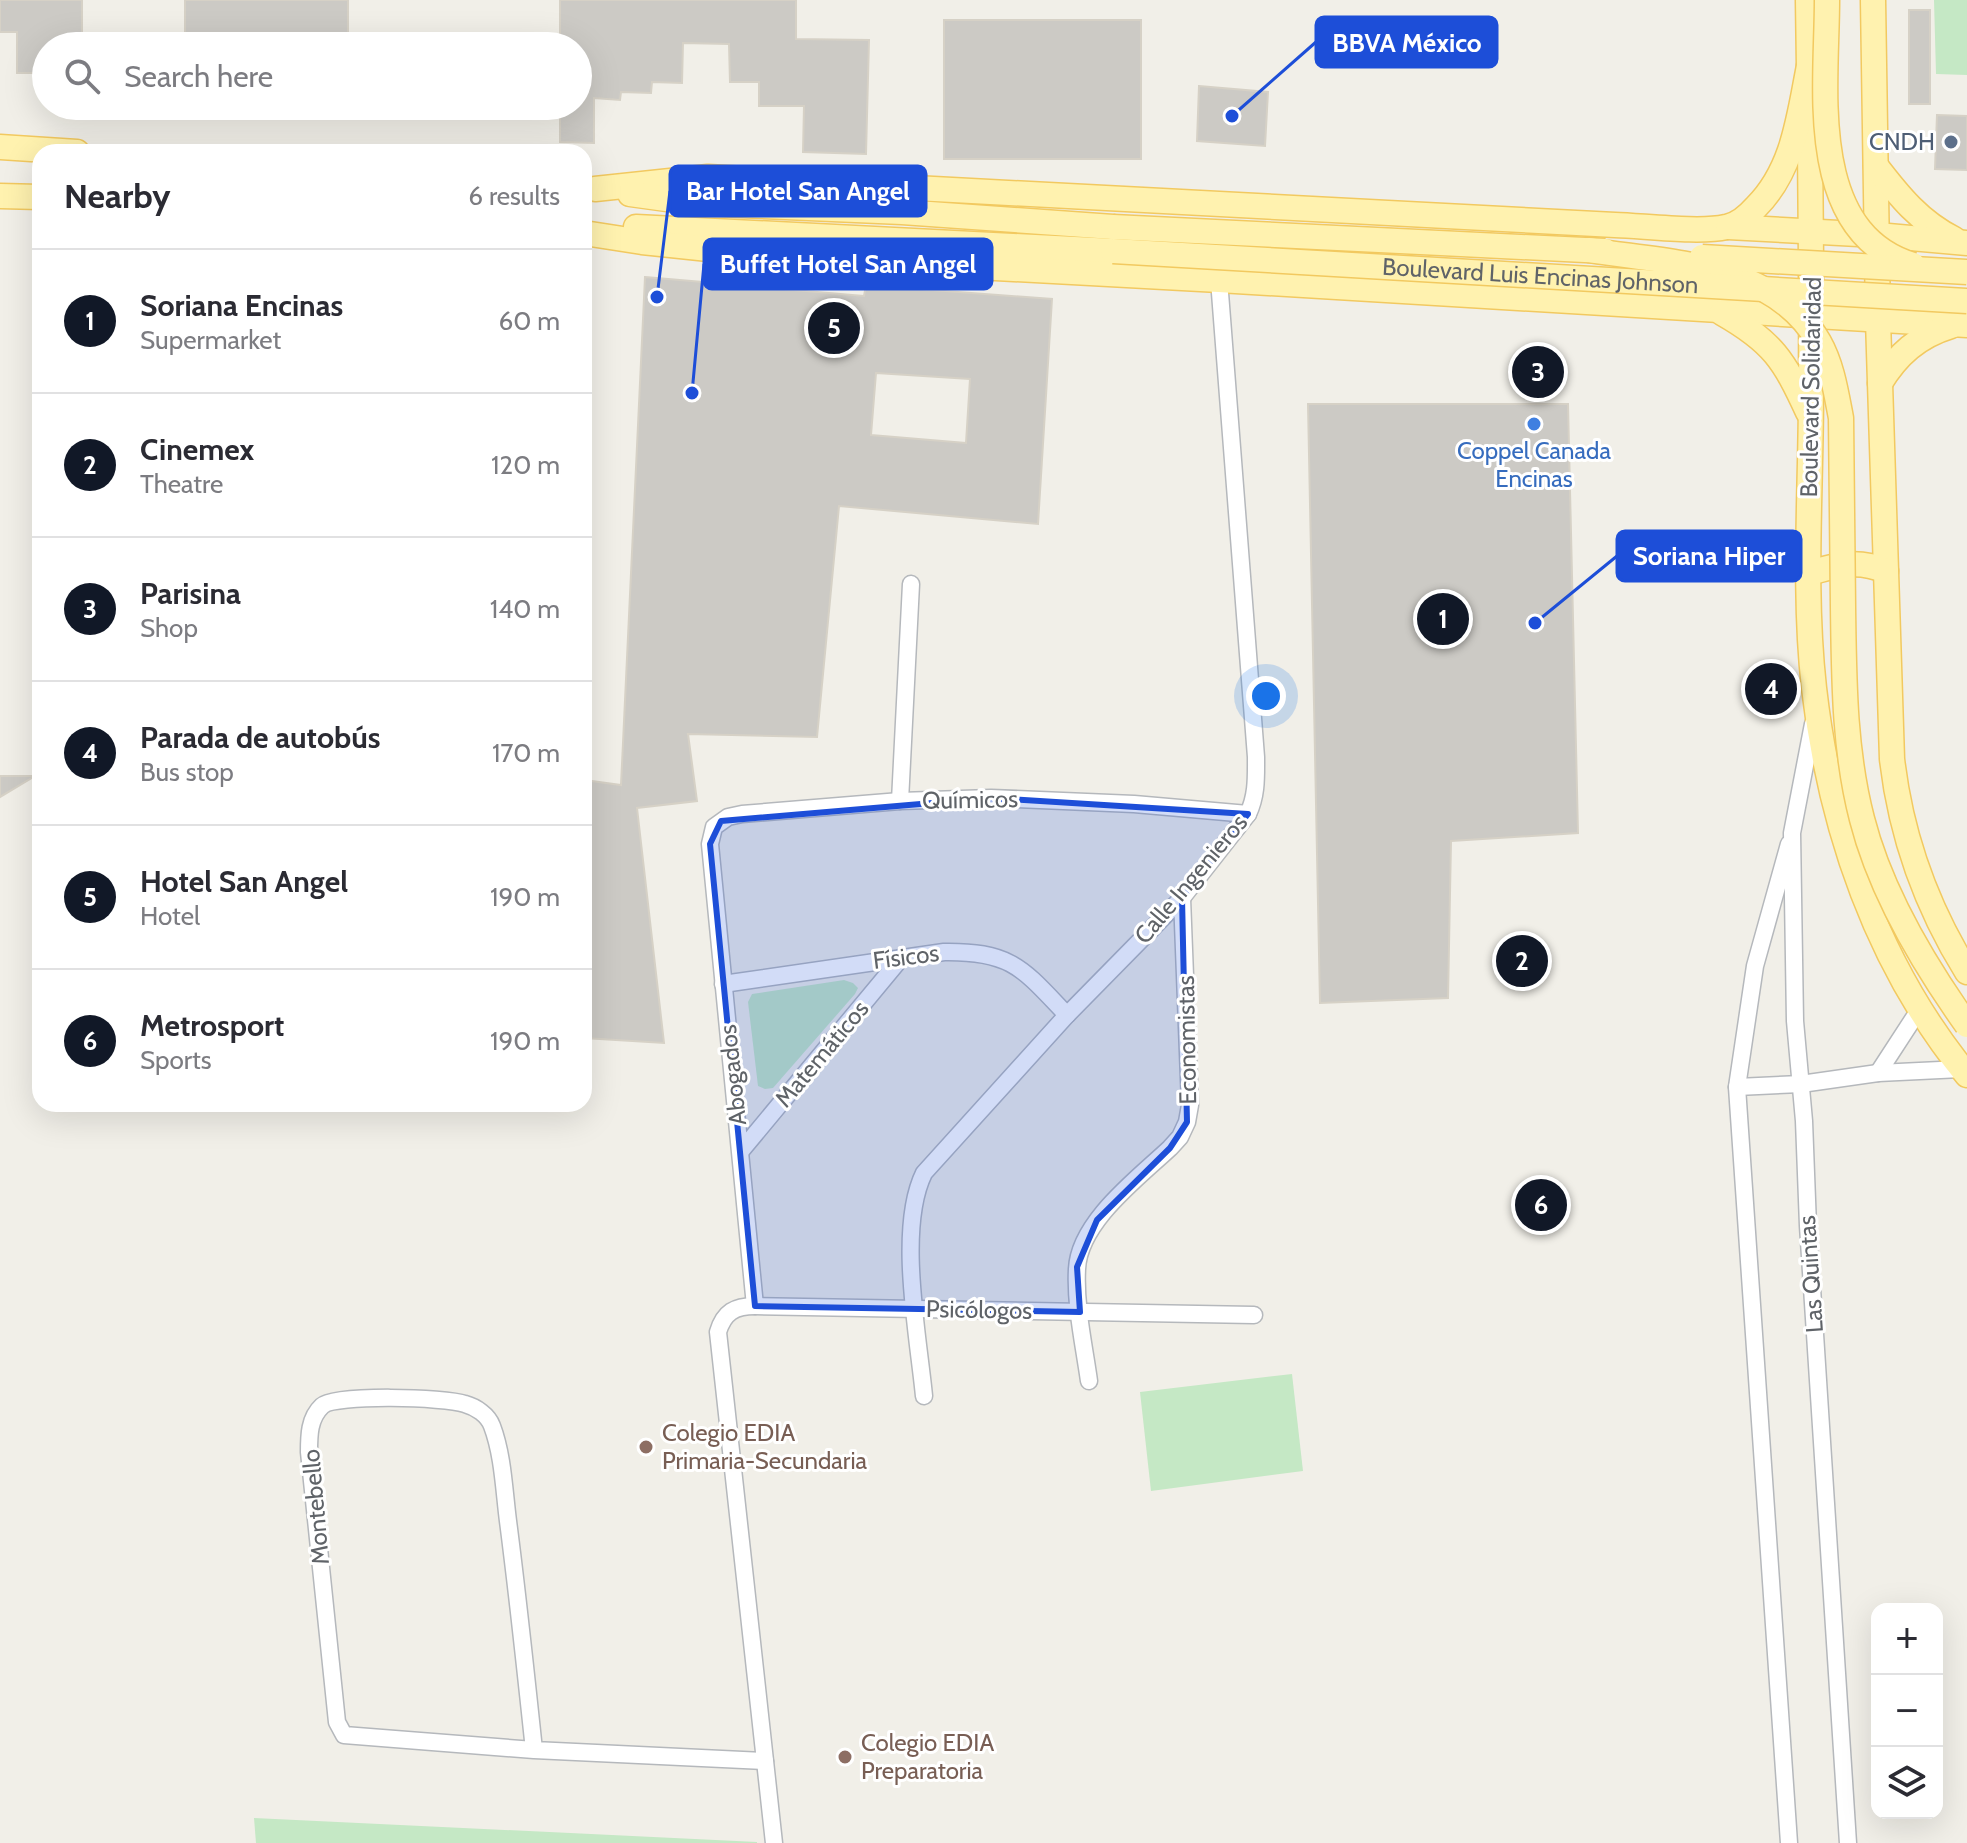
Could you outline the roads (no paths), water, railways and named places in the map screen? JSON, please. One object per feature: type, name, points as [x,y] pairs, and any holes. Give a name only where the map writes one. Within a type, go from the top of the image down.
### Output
[{"type":"main road","name":"Boulevard Solidaridad","points":[[1808,0],[1812,232],[1809,573],[1811,650],[1817,707],[1830,779],[1862,893],[1882,943],[1919,1010],[1964,1072]]},
{"type":"main road","points":[[1827,0],[1827,136],[1833,180],[1848,214],[1872,244],[1906,263],[1967,279]]},
{"type":"main road","points":[[1873,0],[1888,706],[1894,781],[1915,867],[1937,921],[1967,972]]},
{"type":"main road","points":[[1728,227],[1745,219],[1778,180],[1788,159],[1809,66]]},
{"type":"main road","points":[[0,147],[32,149]]},
{"type":"main road","points":[[1876,166],[1907,206],[1924,222],[1963,242]]},
{"type":"main road","points":[[592,188],[708,177],[1615,225],[1728,227],[1963,242]]},
{"type":"main road","points":[[592,188],[695,203],[902,212],[1113,239]]},
{"type":"main road","points":[[0,196],[32,197]]},
{"type":"main road","points":[[592,224],[1113,239]]},
{"type":"main road","points":[[592,234],[773,256],[1962,325]]},
{"type":"main road","name":"Boulevard Luis Encinas Johnson","points":[[1113,239],[1589,250],[1967,272]]},
{"type":"main road","name":"Boulevard Luis Encinas Johnson","points":[[1113,239],[1967,301]]},
{"type":"main road","points":[[1589,250],[1709,269],[1748,279],[1774,294],[1799,315],[1819,342],[1833,375],[1841,418],[1844,688],[1862,822],[1907,929],[1940,987],[1967,1025]]},
{"type":"main road","points":[[1717,309],[1770,345],[1789,372],[1811,419]]},
{"type":"main road","points":[[1880,383],[1904,351],[1929,334],[1962,325]]},
{"type":"main road","points":[[1809,573],[1846,563],[1874,565],[1886,571]]},
{"type":"street","name":"Calle Ingenieros","points":[[924,1396],[915,1309],[911,1219],[915,1195],[924,1173],[1067,1015],[1182,898],[1248,814],[1256,786],[1219,280]]},
{"type":"street","points":[[900,801],[911,584]]},
{"type":"street","name":"Las Quintas","points":[[1817,707],[1792,833],[1795,1021],[1848,1843]]},
{"type":"street","name":"Químicos","points":[[710,844],[714,827],[721,821],[742,814],[900,801],[991,798],[1053,800],[1248,814]]},
{"type":"street","points":[[1789,1843],[1737,1087],[1755,966],[1792,833]]},
{"type":"street","name":"Abogados","points":[[710,844],[755,1306]]},
{"type":"street","name":"Economistas","points":[[1089,1381],[1077,1267],[1088,1234],[1097,1220],[1180,1137],[1187,1122],[1190,1105],[1189,1059],[1182,898]]},
{"type":"street","name":"Físicos","points":[[723,984],[944,952],[994,955],[1013,964],[1035,982],[1067,1015]]},
{"type":"street","name":"Matemáticos","points":[[741,1151],[902,957]]},
{"type":"street","points":[[1878,1073],[1919,1010]]},
{"type":"street","points":[[1737,1087],[1801,1084],[1878,1073],[1964,1072]]},
{"type":"street","name":"Psicólogos","points":[[765,1761],[718,1332],[728,1313],[737,1306],[755,1306],[1254,1315]]},
{"type":"street","name":"Montebello","points":[[534,1750],[515,1576],[498,1447],[491,1422],[481,1411],[464,1403],[343,1399],[323,1404],[309,1430],[309,1452],[337,1722],[344,1735],[351,1738],[534,1750],[765,1761]]},
{"type":"street","points":[[765,1761],[774,1843]]},
{"type":"place","name":"BBVA México","points":[[1232,116]]},
{"type":"place","name":"CNDH","points":[[1951,142]]},
{"type":"place","name":"Bar Hotel San Angel","points":[[657,297]]},
{"type":"place","name":"Hotel San Angel","points":[[834,328]]},
{"type":"place","name":"Parisina","points":[[1538,372]]},
{"type":"place","name":"Buffet Hotel San Angel","points":[[692,393]]},
{"type":"place","name":"Coppel Canada Encinas","points":[[1534,424]]},
{"type":"place","name":"Soriana Encinas","points":[[1443,619]]},
{"type":"place","name":"Soriana Hiper","points":[[1535,623]]},
{"type":"place","name":"Parada de autobús","points":[[1771,689]]},
{"type":"place","name":"Cinemex","points":[[1522,961]]},
{"type":"place","name":"Metrosport","points":[[1541,1205]]},
{"type":"place","name":"Colegio EDIA Primaria-Secundaria","points":[[646,1447]]},
{"type":"place","name":"Colegio EDIA Preparatoria","points":[[845,1757]]}]
